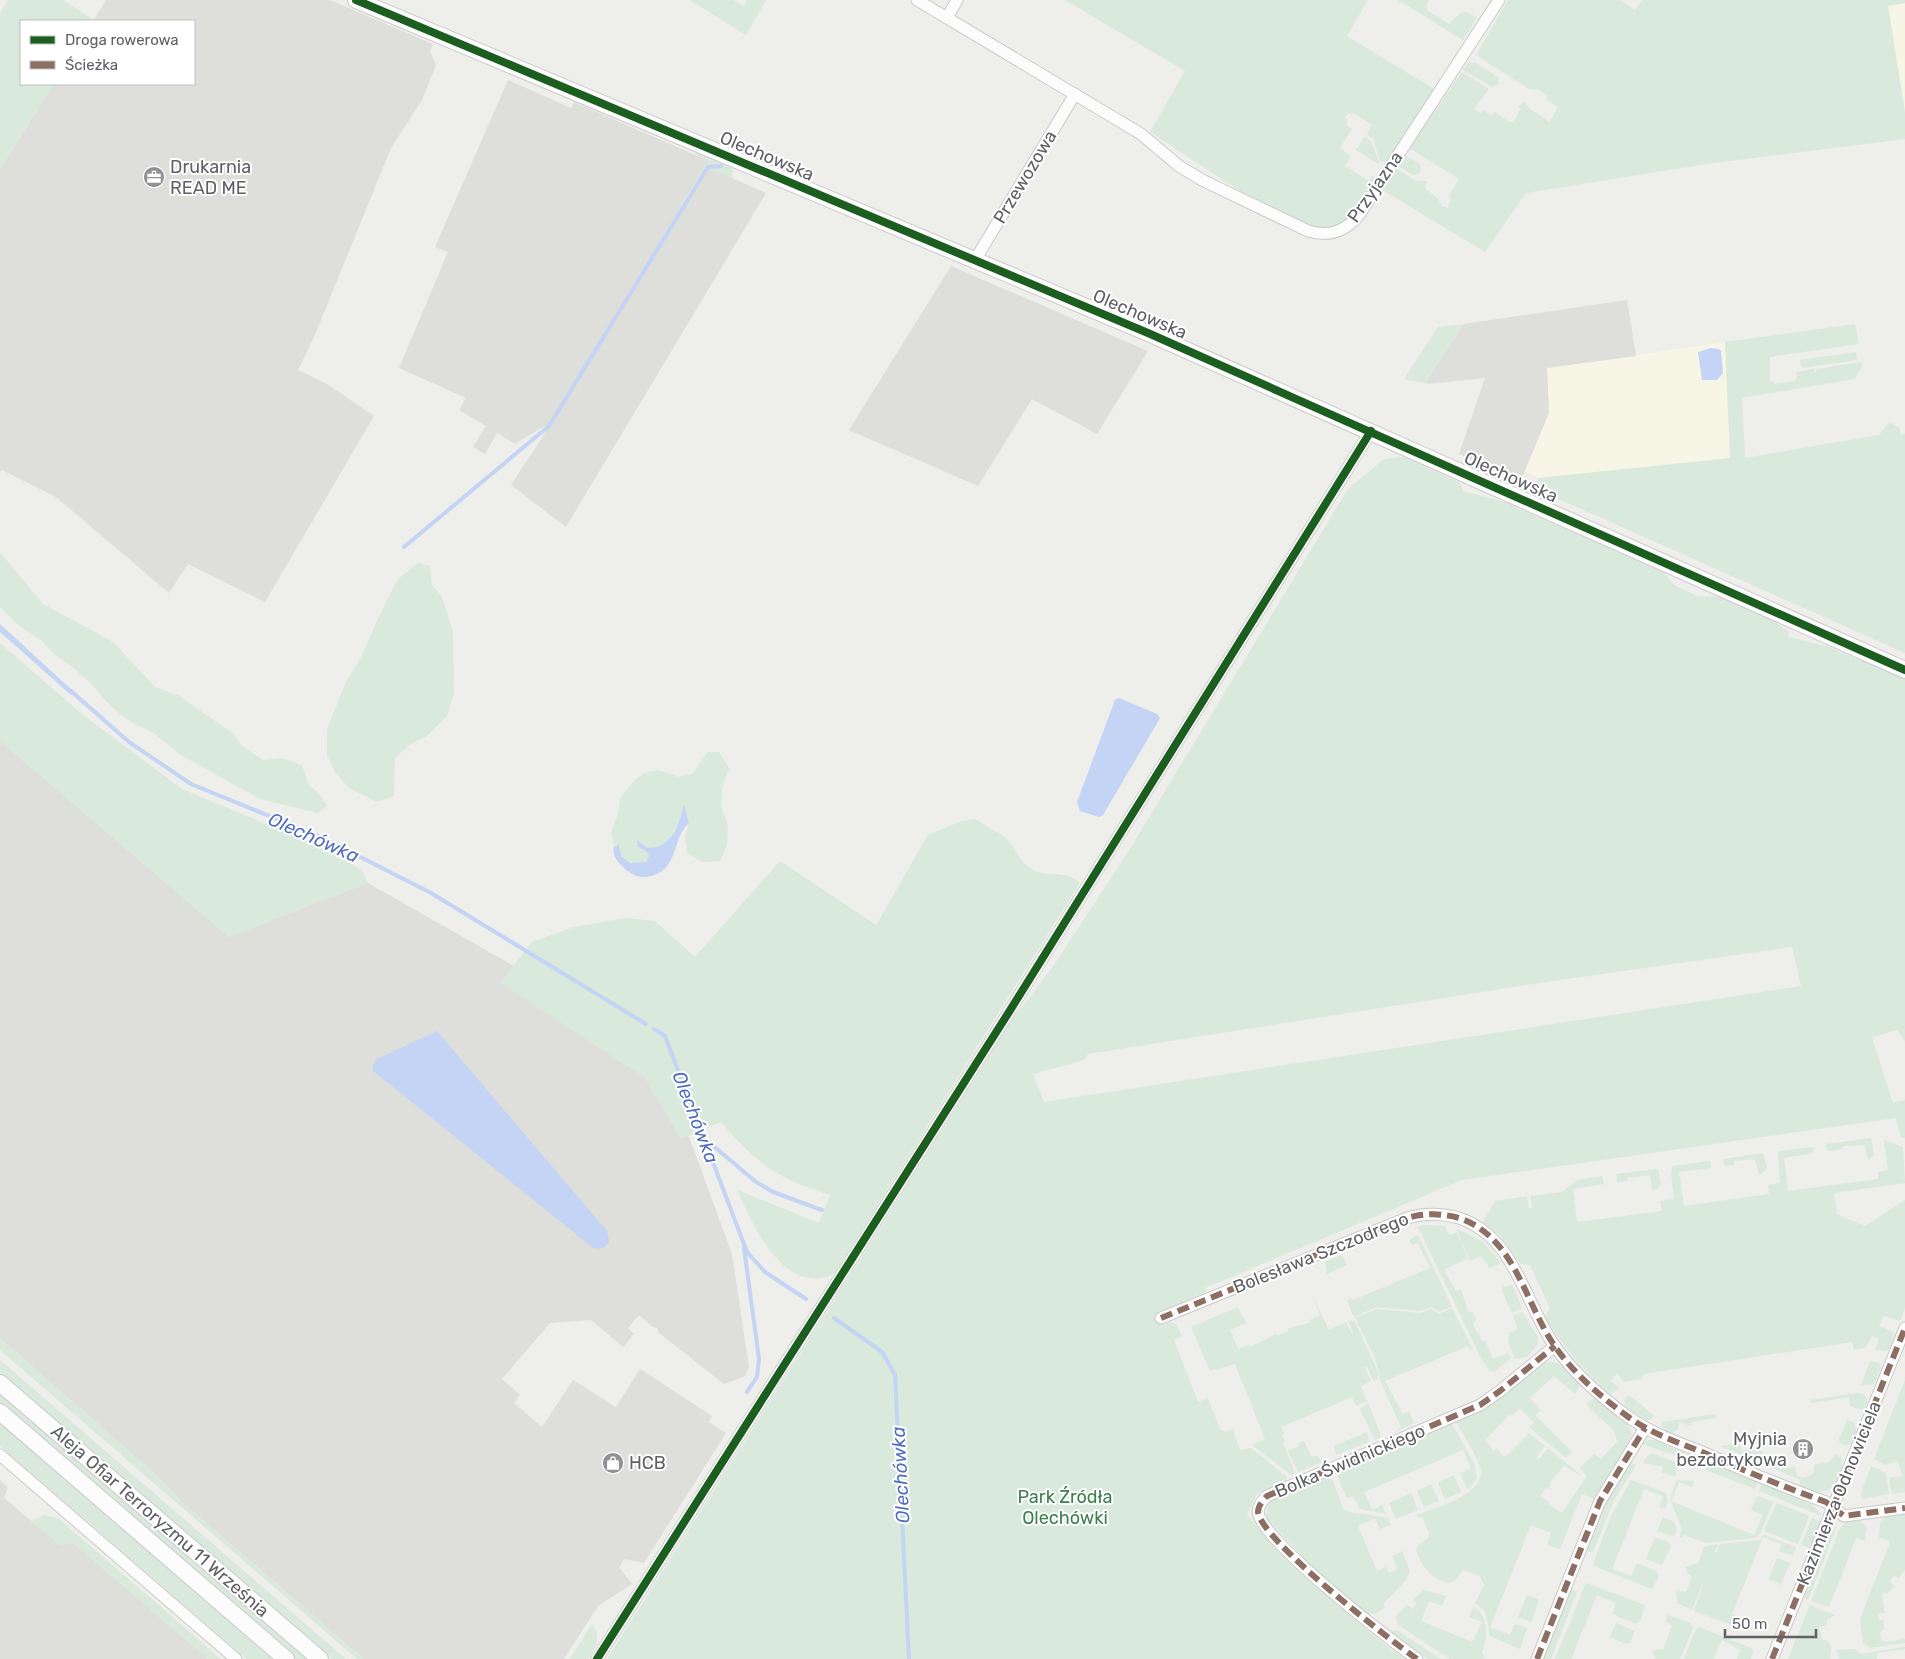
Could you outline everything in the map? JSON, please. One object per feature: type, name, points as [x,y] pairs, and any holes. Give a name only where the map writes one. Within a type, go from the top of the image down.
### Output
[{"type":"street","name":"Olechowska","points":[[356,0],[975,260],[1371,431],[1905,670]]},
{"type":"street","points":[[917,0],[1075,94]]},
{"type":"street","points":[[947,18],[957,0]]},
{"type":"street","name":"Przyjazna","points":[[1075,94],[1141,134],[1179,166],[1202,180],[1308,231],[1318,234],[1338,232],[1354,222],[1359,215],[1499,0]]},
{"type":"street","name":"Przewozowa","points":[[975,260],[1075,94]]},
{"type":"street","points":[[600,1657],[1009,1012],[1371,431]]},
{"type":"street","name":"Bolesława Szczodrego","points":[[1162,1318],[1391,1224],[1415,1215],[1438,1214],[1472,1224],[1496,1242],[1511,1262],[1532,1307],[1554,1346],[1591,1387],[1645,1428],[1826,1502],[1841,1515],[1849,1516],[1905,1508]]},
{"type":"street","name":"Kazimierza Odnowiciela","points":[[1772,1659],[1905,1328]]},
{"type":"street","name":"Bolka Świdnickiego","points":[[1417,1659],[1353,1611],[1294,1558],[1264,1525],[1258,1513],[1260,1504],[1267,1496],[1480,1405],[1500,1391],[1554,1346]]},
{"type":"street","name":"Aleja Ofiar Terroryzmu 11 Września","points":[[0,1383],[320,1659]]},
{"type":"street","name":"Aleja Ofiar Terroryzmu 11 Września","points":[[0,1412],[286,1659]]},
{"type":"street","points":[[1536,1659],[1600,1501],[1645,1428]]},
{"type":"street","points":[[0,1454],[236,1659]]},
{"type":"shaded area","points":[[106,0],[330,0],[433,44],[430,51],[436,65],[422,100],[391,148],[314,337],[298,370],[327,384],[374,416],[265,602],[188,564],[169,593],[56,497],[2,470],[0,472],[0,169],[53,85],[195,85],[195,20],[94,20]]},
{"type":"shaded area","points":[[1905,0],[1905,112],[1888,6]]},
{"type":"shaded area","points":[[508,80],[571,108],[574,102],[709,161],[679,208],[683,211],[710,168],[766,193],[566,527],[511,485],[547,430],[544,428],[546,425],[515,444],[497,433],[485,454],[473,447],[486,426],[459,410],[466,398],[399,368],[448,252],[435,247]]},
{"type":"shaded area","points":[[951,266],[1148,351],[1097,434],[1032,399],[978,486],[849,430]]},
{"type":"shaded area","points":[[1627,300],[1636,356],[1547,368],[1549,413],[1520,482],[1493,470],[1494,465],[1487,462],[1485,466],[1459,454],[1485,378],[1428,384],[1426,381],[1464,324]]},
{"type":"shaded area","points":[[1725,342],[1731,458],[1551,484],[1525,472],[1549,413],[1547,368]]},
{"type":"shaded area","points":[[0,741],[229,937],[368,883],[656,1047],[732,1254],[749,1367],[745,1376],[724,1384],[639,1315],[628,1328],[634,1334],[623,1347],[591,1320],[550,1323],[502,1379],[520,1395],[514,1403],[542,1427],[573,1380],[616,1407],[640,1369],[712,1416],[709,1422],[726,1433],[644,1563],[624,1559],[619,1567],[632,1584],[598,1606],[564,1659],[364,1659],[181,1501],[155,1474],[0,1338]]},
{"type":"shaded area","points":[[0,1480],[8,1487],[4,1498],[60,1545],[73,1543],[208,1659],[0,1659]]},
{"type":"green space","points":[[8,0],[63,0],[94,20],[20,20],[20,85],[53,85],[0,169],[0,13]]},
{"type":"green space","points":[[690,0],[733,0],[744,6],[747,0],[766,0],[746,35]]},
{"type":"green space","points":[[1065,0],[1368,0],[1347,36],[1434,89],[1389,163],[1380,161],[1373,139],[1367,134],[1372,125],[1354,113],[1352,115],[1348,113],[1345,118],[1348,120],[1346,125],[1352,129],[1340,148],[1351,156],[1345,166],[1369,181],[1373,175],[1377,181],[1357,211],[1340,226],[1317,229],[1249,197],[1150,132],[1185,71]]},
{"type":"green space","points":[[1398,0],[1429,0],[1426,6],[1428,11],[1449,24],[1460,13],[1466,11],[1477,18],[1463,40]]},
{"type":"green space","points":[[1508,0],[1620,0],[1635,10],[1642,0],[1905,0],[1905,3],[1888,6],[1905,112],[1905,139],[1713,163],[1526,193],[1485,252],[1381,189],[1395,168],[1416,181],[1427,181],[1425,188],[1438,199],[1442,206],[1449,208],[1448,205],[1451,200],[1449,196],[1459,179],[1409,148],[1462,72],[1489,89],[1474,109],[1481,113],[1483,110],[1492,116],[1495,112],[1509,122],[1513,122],[1521,109],[1518,107],[1524,101],[1530,109],[1550,122],[1558,107],[1546,99],[1548,96],[1539,90],[1529,89],[1476,55]]},
{"type":"green space","points":[[1474,62],[1498,77],[1499,84],[1492,87],[1463,70],[1468,63]]},
{"type":"green space","points":[[1365,136],[1371,141],[1380,165],[1356,150]]},
{"type":"green space","points":[[699,152],[733,166],[732,178],[710,168],[683,211],[679,208],[709,161],[694,154]]},
{"type":"green space","points":[[1404,155],[1420,164],[1421,170],[1419,174],[1413,175],[1397,165]]},
{"type":"green space","points":[[1464,324],[1426,380],[1428,384],[1404,379],[1438,327]]},
{"type":"green space","points":[[1855,324],[1859,344],[1770,357],[1770,381],[1773,381],[1774,384],[1795,381],[1797,378],[1796,372],[1813,369],[1816,373],[1816,369],[1861,362],[1862,366],[1855,379],[1742,398],[1745,458],[1879,435],[1889,423],[1899,427],[1901,435],[1905,434],[1905,653],[1534,488],[1538,478],[1730,458],[1725,342]]},
{"type":"green space","points":[[1856,352],[1857,360],[1802,368],[1800,360]]},
{"type":"green space","name":"Park Źródła Olechówki","points":[[1404,457],[1460,483],[1463,491],[1512,505],[1660,568],[1674,585],[1697,596],[1721,597],[1766,616],[1789,632],[1788,637],[1829,647],[1860,661],[1868,660],[1905,677],[1905,1041],[1897,1030],[1872,1037],[1893,1103],[1905,1100],[1905,1138],[1901,1138],[1896,1118],[1462,1180],[1205,1288],[1206,1292],[1159,1312],[1164,1325],[1169,1322],[1176,1324],[1182,1336],[1174,1340],[1198,1402],[1208,1398],[1220,1429],[1225,1432],[1232,1429],[1240,1450],[1251,1448],[1287,1477],[1287,1481],[1257,1494],[1247,1515],[1302,1573],[1362,1626],[1404,1659],[607,1659],[1012,1020],[1052,968],[1128,852],[1348,489],[1384,459]],"holes":[[[1792,947],[1801,986],[1044,1102],[1033,1074],[1084,1060],[1088,1054],[1539,983]]]},
{"type":"green space","points":[[0,552],[43,604],[113,642],[155,687],[179,696],[234,734],[241,745],[263,760],[282,758],[302,765],[308,784],[320,795],[327,806],[318,813],[260,799],[181,755],[155,734],[129,721],[111,706],[73,667],[56,656],[41,640],[19,626],[0,607]]},
{"type":"green space","points":[[418,563],[430,566],[432,585],[442,597],[453,632],[454,693],[447,716],[427,736],[409,745],[395,758],[394,796],[377,802],[349,788],[335,772],[327,755],[327,730],[345,684],[361,657],[398,579]]},
{"type":"green space","points":[[0,643],[83,715],[182,789],[307,841],[362,870],[368,883],[229,937],[0,741]]},
{"type":"green space","points":[[708,752],[719,752],[729,768],[722,789],[721,807],[728,826],[727,845],[720,861],[703,862],[687,853],[685,838],[689,823],[684,805],[676,827],[667,842],[661,847],[654,849],[646,847],[637,840],[642,850],[646,851],[649,856],[646,862],[630,863],[621,856],[619,845],[614,847],[611,832],[618,815],[620,798],[635,780],[644,773],[658,770],[679,777],[692,774]]},
{"type":"green space","points":[[976,819],[1002,835],[1028,867],[1039,873],[1068,876],[1080,883],[834,1274],[816,1278],[800,1276],[786,1267],[773,1254],[762,1238],[737,1190],[819,1223],[830,1195],[795,1182],[769,1168],[746,1149],[721,1122],[681,1139],[645,1078],[500,983],[532,942],[574,927],[625,918],[655,921],[695,957],[780,861],[876,925],[928,835],[962,821]]},
{"type":"green space","points":[[1871,1138],[1874,1155],[1868,1160],[1865,1145],[1843,1146],[1843,1149],[1827,1151],[1826,1144]]},
{"type":"green space","points":[[1884,1140],[1903,1147],[1905,1183],[1834,1193],[1837,1214],[1865,1226],[1905,1200],[1905,1308],[1900,1321],[1884,1316],[1879,1326],[1895,1333],[1890,1348],[1886,1351],[1875,1350],[1879,1339],[1872,1336],[1866,1347],[1854,1350],[1852,1342],[1644,1374],[1641,1379],[1624,1382],[1617,1373],[1611,1381],[1620,1388],[1610,1394],[1575,1358],[1545,1317],[1550,1308],[1530,1265],[1521,1264],[1500,1235],[1483,1222],[1495,1201],[1527,1196],[1529,1208],[1532,1208],[1531,1196],[1562,1192],[1578,1180],[1602,1176],[1604,1184],[1573,1189],[1577,1222],[1662,1211],[1660,1201],[1674,1199],[1671,1172],[1673,1166],[1710,1161],[1711,1168],[1679,1172],[1684,1206],[1769,1194],[1768,1185],[1780,1183],[1779,1151],[1813,1147],[1814,1153],[1784,1158],[1788,1191],[1878,1179],[1878,1172],[1888,1170]]},
{"type":"green space","points":[[1763,1153],[1767,1167],[1759,1175],[1755,1159],[1734,1161],[1734,1165],[1724,1166],[1723,1159]]},
{"type":"green space","points":[[1658,1169],[1661,1185],[1657,1189],[1652,1190],[1650,1175],[1627,1178],[1628,1181],[1617,1183],[1616,1174]]},
{"type":"green space","points":[[1423,1225],[1445,1226],[1449,1235],[1457,1232],[1469,1262],[1466,1259],[1444,1270],[1456,1291],[1461,1289],[1468,1312],[1473,1312],[1476,1320],[1473,1324],[1477,1333],[1479,1333],[1482,1341],[1485,1340],[1493,1359],[1508,1353],[1511,1358],[1494,1372],[1489,1370],[1482,1360],[1418,1227]]},
{"type":"green space","points":[[1456,1228],[1482,1241],[1501,1263],[1490,1268],[1481,1256],[1470,1261]]},
{"type":"green space","points":[[1418,1235],[1452,1307],[1440,1311],[1431,1307],[1420,1311],[1376,1307],[1354,1317],[1347,1300],[1352,1298],[1353,1300],[1430,1268],[1418,1243],[1412,1245],[1409,1240]]},
{"type":"green space","points":[[1342,1255],[1347,1265],[1327,1274],[1325,1262]]},
{"type":"green space","points":[[1512,1285],[1522,1308],[1512,1313],[1502,1291],[1503,1287]]},
{"type":"green space","points":[[1312,1295],[1329,1330],[1346,1322],[1352,1334],[1348,1321],[1352,1320],[1355,1322],[1378,1372],[1378,1379],[1373,1381],[1367,1366],[1365,1367],[1371,1381],[1361,1386],[1367,1401],[1356,1406],[1352,1397],[1281,1427],[1285,1442],[1283,1443],[1295,1473],[1291,1475],[1252,1445],[1265,1439],[1235,1364],[1210,1371],[1191,1327],[1238,1307],[1246,1323],[1230,1330],[1238,1349],[1249,1345],[1250,1347],[1276,1334],[1277,1336],[1288,1331],[1288,1329],[1311,1322],[1310,1320],[1320,1315]]},
{"type":"green space","points":[[1452,1308],[1473,1349],[1470,1350],[1468,1346],[1385,1381],[1403,1414],[1409,1411],[1414,1423],[1395,1432],[1401,1427],[1379,1378],[1379,1371],[1374,1356],[1355,1318],[1377,1309],[1420,1313],[1431,1309],[1439,1314]]},
{"type":"green space","points":[[1522,1312],[1538,1337],[1538,1344],[1527,1357],[1515,1359],[1508,1342],[1509,1333],[1518,1329],[1513,1316]]},
{"type":"green space","points":[[0,1338],[155,1474],[181,1501],[364,1659],[357,1659],[0,1350]]},
{"type":"green space","points":[[0,1360],[346,1659],[332,1659],[0,1372]]},
{"type":"green space","points":[[1870,1361],[1879,1363],[1881,1368],[1874,1384],[1861,1385]]},
{"type":"green space","points":[[1553,1362],[1561,1365],[1580,1386],[1575,1394],[1554,1376],[1530,1398],[1541,1410],[1535,1415],[1572,1452],[1566,1458],[1529,1427],[1534,1423],[1520,1408],[1512,1416],[1510,1414],[1485,1440],[1494,1451],[1497,1449],[1505,1457],[1529,1433],[1545,1446],[1536,1458],[1538,1460],[1548,1448],[1582,1476],[1564,1466],[1549,1483],[1551,1485],[1548,1489],[1546,1488],[1540,1496],[1549,1502],[1548,1504],[1562,1513],[1587,1476],[1580,1468],[1594,1454],[1601,1459],[1617,1442],[1615,1432],[1586,1404],[1594,1398],[1626,1422],[1632,1433],[1629,1442],[1594,1499],[1582,1494],[1560,1549],[1547,1545],[1551,1533],[1531,1525],[1490,1627],[1510,1635],[1515,1624],[1527,1628],[1520,1649],[1490,1636],[1485,1611],[1475,1603],[1484,1585],[1480,1576],[1463,1570],[1454,1581],[1449,1583],[1432,1575],[1424,1567],[1416,1550],[1418,1545],[1428,1538],[1429,1533],[1423,1518],[1414,1516],[1468,1493],[1476,1485],[1480,1477],[1478,1461],[1456,1422],[1500,1398],[1543,1363]]},
{"type":"green space","points":[[1905,1380],[1905,1492],[1892,1494],[1889,1478],[1902,1476],[1898,1461],[1886,1465],[1874,1459]]},
{"type":"green space","points":[[0,1392],[310,1659],[296,1659],[0,1403]]},
{"type":"green space","points":[[1857,1393],[1863,1394],[1868,1400],[1865,1408],[1862,1410],[1850,1406],[1849,1397],[1811,1403],[1811,1400]]},
{"type":"green space","points":[[1629,1395],[1655,1416],[1647,1421],[1625,1406],[1624,1400]]},
{"type":"green space","points":[[1368,1403],[1380,1433],[1380,1438],[1375,1440],[1360,1409]]},
{"type":"green space","points":[[1715,1414],[1716,1418],[1692,1422],[1691,1426],[1679,1422],[1678,1429],[1671,1433],[1661,1426],[1663,1422]]},
{"type":"green space","points":[[1847,1420],[1854,1423],[1856,1433],[1851,1442],[1845,1446],[1840,1443],[1839,1439]]},
{"type":"green space","points":[[0,1423],[274,1659],[247,1659],[0,1446]]},
{"type":"green space","points":[[1452,1424],[1474,1463],[1477,1478],[1471,1487],[1467,1489],[1460,1473],[1471,1468],[1463,1450],[1364,1492],[1372,1510],[1382,1505],[1386,1514],[1360,1509],[1353,1496],[1347,1498],[1338,1479],[1339,1472]]},
{"type":"green space","points":[[1367,1432],[1369,1442],[1336,1455],[1334,1446]]},
{"type":"green space","points":[[1648,1440],[1656,1440],[1684,1453],[1682,1458],[1642,1444]]},
{"type":"green space","points":[[1304,1441],[1311,1456],[1317,1456],[1322,1462],[1298,1472],[1288,1451],[1299,1446],[1299,1443]]},
{"type":"green space","points":[[1739,1443],[1742,1451],[1759,1448],[1762,1450],[1764,1462],[1777,1461],[1781,1469],[1795,1467],[1797,1476],[1803,1478],[1814,1473],[1814,1465],[1829,1462],[1835,1455],[1841,1457],[1841,1467],[1838,1477],[1831,1488],[1823,1491],[1812,1490],[1800,1486],[1799,1479],[1720,1446]]},
{"type":"green space","points":[[1652,1453],[1678,1463],[1675,1477],[1661,1472],[1663,1467],[1643,1463],[1648,1455]]},
{"type":"green space","points":[[1629,1462],[1636,1465],[1614,1500],[1593,1552],[1585,1551],[1600,1512]]},
{"type":"green space","points":[[1708,1463],[1758,1482],[1755,1489],[1706,1470]]},
{"type":"green space","points":[[1871,1466],[1886,1473],[1889,1494],[1862,1499],[1861,1493]]},
{"type":"green space","points":[[1454,1475],[1461,1492],[1445,1499],[1438,1482]]},
{"type":"green space","points":[[1327,1476],[1333,1481],[1344,1511],[1388,1518],[1391,1525],[1380,1529],[1375,1518],[1358,1526],[1377,1571],[1386,1567],[1389,1573],[1397,1569],[1392,1556],[1402,1551],[1410,1571],[1406,1580],[1383,1604],[1385,1607],[1375,1614],[1358,1608],[1311,1566],[1267,1518],[1267,1507],[1272,1499]]},
{"type":"green space","points":[[1631,1480],[1666,1493],[1668,1502],[1665,1509],[1659,1507],[1663,1496],[1644,1489],[1612,1569],[1631,1576],[1637,1563],[1656,1571],[1659,1576],[1652,1589],[1593,1564],[1611,1516]]},
{"type":"green space","points":[[1676,1480],[1694,1481],[1692,1487],[1679,1482],[1671,1501],[1754,1535],[1763,1515],[1751,1510],[1756,1497],[1758,1496],[1773,1502],[1760,1534],[1755,1538],[1705,1543],[1685,1535],[1679,1538],[1682,1529],[1670,1499]]},
{"type":"green space","points":[[1431,1484],[1439,1501],[1424,1507],[1417,1491]]},
{"type":"green space","points":[[1761,1484],[1812,1504],[1822,1516],[1759,1491]]},
{"type":"green space","points":[[1411,1493],[1418,1510],[1396,1519],[1389,1503]]},
{"type":"green space","points":[[1777,1503],[1809,1516],[1798,1544],[1766,1532],[1765,1528]]},
{"type":"green space","points":[[1905,1513],[1905,1570],[1899,1578],[1894,1576],[1890,1581],[1894,1586],[1887,1594],[1884,1592],[1882,1595],[1885,1613],[1878,1614],[1879,1620],[1883,1620],[1884,1629],[1880,1632],[1881,1640],[1886,1642],[1905,1639],[1905,1643],[1870,1648],[1863,1643],[1860,1619],[1889,1545],[1889,1541],[1879,1537],[1880,1523],[1885,1516]]},
{"type":"green space","points":[[45,1515],[59,1519],[221,1659],[208,1659],[73,1543],[60,1545],[31,1521]]},
{"type":"green space","points":[[1663,1517],[1674,1522],[1677,1530],[1675,1535],[1672,1536],[1657,1531]]},
{"type":"green space","points":[[1812,1518],[1821,1522],[1810,1548],[1801,1545]]},
{"type":"green space","points":[[1859,1520],[1867,1527],[1865,1541],[1856,1538],[1829,1607],[1811,1601],[1839,1531],[1845,1522]]},
{"type":"green space","points":[[1837,1526],[1808,1600],[1804,1598],[1829,1534]]},
{"type":"green space","points":[[1765,1535],[1796,1547],[1793,1556],[1779,1551],[1782,1544],[1763,1537],[1732,1614],[1740,1618],[1737,1619],[1734,1626],[1694,1611],[1705,1578],[1692,1610],[1677,1603],[1676,1592],[1686,1592],[1692,1577],[1687,1573],[1686,1567],[1698,1563],[1704,1547],[1718,1544],[1715,1552],[1717,1553],[1720,1544],[1760,1540],[1762,1536]]},
{"type":"green space","points":[[1655,1537],[1668,1542],[1671,1546],[1662,1565],[1646,1559]]},
{"type":"green space","points":[[1777,1558],[1790,1563],[1781,1585],[1768,1579]]},
{"type":"green space","points":[[1586,1583],[1645,1605],[1640,1621],[1636,1624],[1612,1614],[1616,1603],[1597,1595],[1571,1659],[1555,1659]]},
{"type":"green space","points":[[1571,1587],[1577,1592],[1551,1659],[1542,1659]]},
{"type":"green space","points":[[1424,1590],[1446,1596],[1442,1606],[1429,1601],[1421,1621],[1472,1642],[1482,1622],[1469,1617],[1473,1607],[1478,1610],[1485,1621],[1486,1628],[1482,1653],[1485,1659],[1450,1659],[1397,1624],[1396,1616],[1407,1605],[1412,1609],[1417,1604],[1413,1600]]},
{"type":"green space","points":[[1527,1595],[1539,1600],[1531,1622],[1518,1617]]},
{"type":"green space","points":[[1810,1605],[1835,1615],[1827,1620],[1827,1625],[1819,1627],[1822,1640],[1827,1640],[1831,1647],[1830,1659],[1788,1659]]},
{"type":"green space","points":[[1668,1615],[1690,1623],[1693,1628],[1680,1659],[1656,1659],[1652,1652],[1657,1649],[1663,1650],[1672,1626],[1665,1621]]},
{"type":"green space","points":[[1616,1623],[1634,1631],[1631,1643],[1626,1644],[1610,1637]]},
{"type":"green space","points":[[592,1624],[597,1633],[597,1642],[591,1655],[588,1659],[570,1659]]},
{"type":"green space","points":[[1699,1627],[1751,1648],[1753,1652],[1751,1659],[1737,1659],[1740,1650],[1722,1640],[1714,1659],[1684,1659],[1696,1629]]},
{"type":"green space","points":[[1394,1630],[1441,1659],[1428,1659],[1393,1635],[1392,1632]]},
{"type":"green space","points":[[1905,1647],[1905,1649],[1877,1653],[1877,1659],[1839,1659],[1837,1650],[1855,1649],[1861,1654]]},
{"type":"water","points":[[1711,348],[1721,351],[1723,373],[1717,380],[1702,380],[1698,352]]},
{"type":"water","points":[[0,624],[74,692],[71,695],[0,632]]},
{"type":"water","points":[[1119,698],[1157,714],[1160,718],[1103,815],[1099,817],[1080,811],[1077,802],[1115,700]]},
{"type":"water","points":[[684,804],[689,823],[683,829],[674,854],[665,869],[657,874],[639,877],[625,869],[616,858],[614,847],[619,845],[621,856],[630,863],[646,862],[649,856],[646,851],[638,847],[637,840],[648,848],[663,844],[674,833]]},
{"type":"water","points":[[437,1031],[607,1231],[608,1244],[600,1249],[592,1247],[373,1071],[373,1065],[377,1059]]},
{"type":"waterway","points":[[404,547],[549,426],[708,167],[721,166]]},
{"type":"waterway","name":"Olechówka","points":[[71,691],[129,742],[191,784],[323,838],[431,893],[646,1024]]},
{"type":"waterway","name":"Olechówka","points":[[654,1029],[665,1036],[747,1252],[765,1272],[806,1299]]},
{"type":"waterway","points":[[704,1138],[756,1182],[773,1192],[822,1210]]},
{"type":"waterway","points":[[744,1248],[759,1359],[757,1377],[747,1392]]},
{"type":"waterway","name":"Olechówka","points":[[834,1318],[882,1352],[895,1375],[909,1659]]},
{"type":"marked path","points":[[1161,1318],[1407,1218],[1433,1214],[1459,1218],[1478,1227],[1506,1255],[1544,1328],[1561,1355],[1597,1392],[1636,1422],[1673,1441],[1826,1502],[1844,1516],[1905,1508]]},
{"type":"marked path","points":[[1772,1659],[1905,1328]]},
{"type":"marked path","points":[[1417,1659],[1328,1589],[1280,1544],[1265,1526],[1258,1512],[1260,1505],[1267,1496],[1480,1405],[1555,1346]]},
{"type":"marked path","points":[[1537,1659],[1600,1501],[1645,1428]]},
{"type":"cycle path","points":[[356,0],[1148,333],[1905,670]]},
{"type":"cycle path","points":[[597,1659],[1009,1012],[1371,431]]},
{"type":"place","name":"Drukarnia READ ME","points":[[154,177]]},
{"type":"place","name":"Myjnia bezdotykowa","points":[[1803,1449]]},
{"type":"place","name":"HCB","points":[[613,1463]]}]
